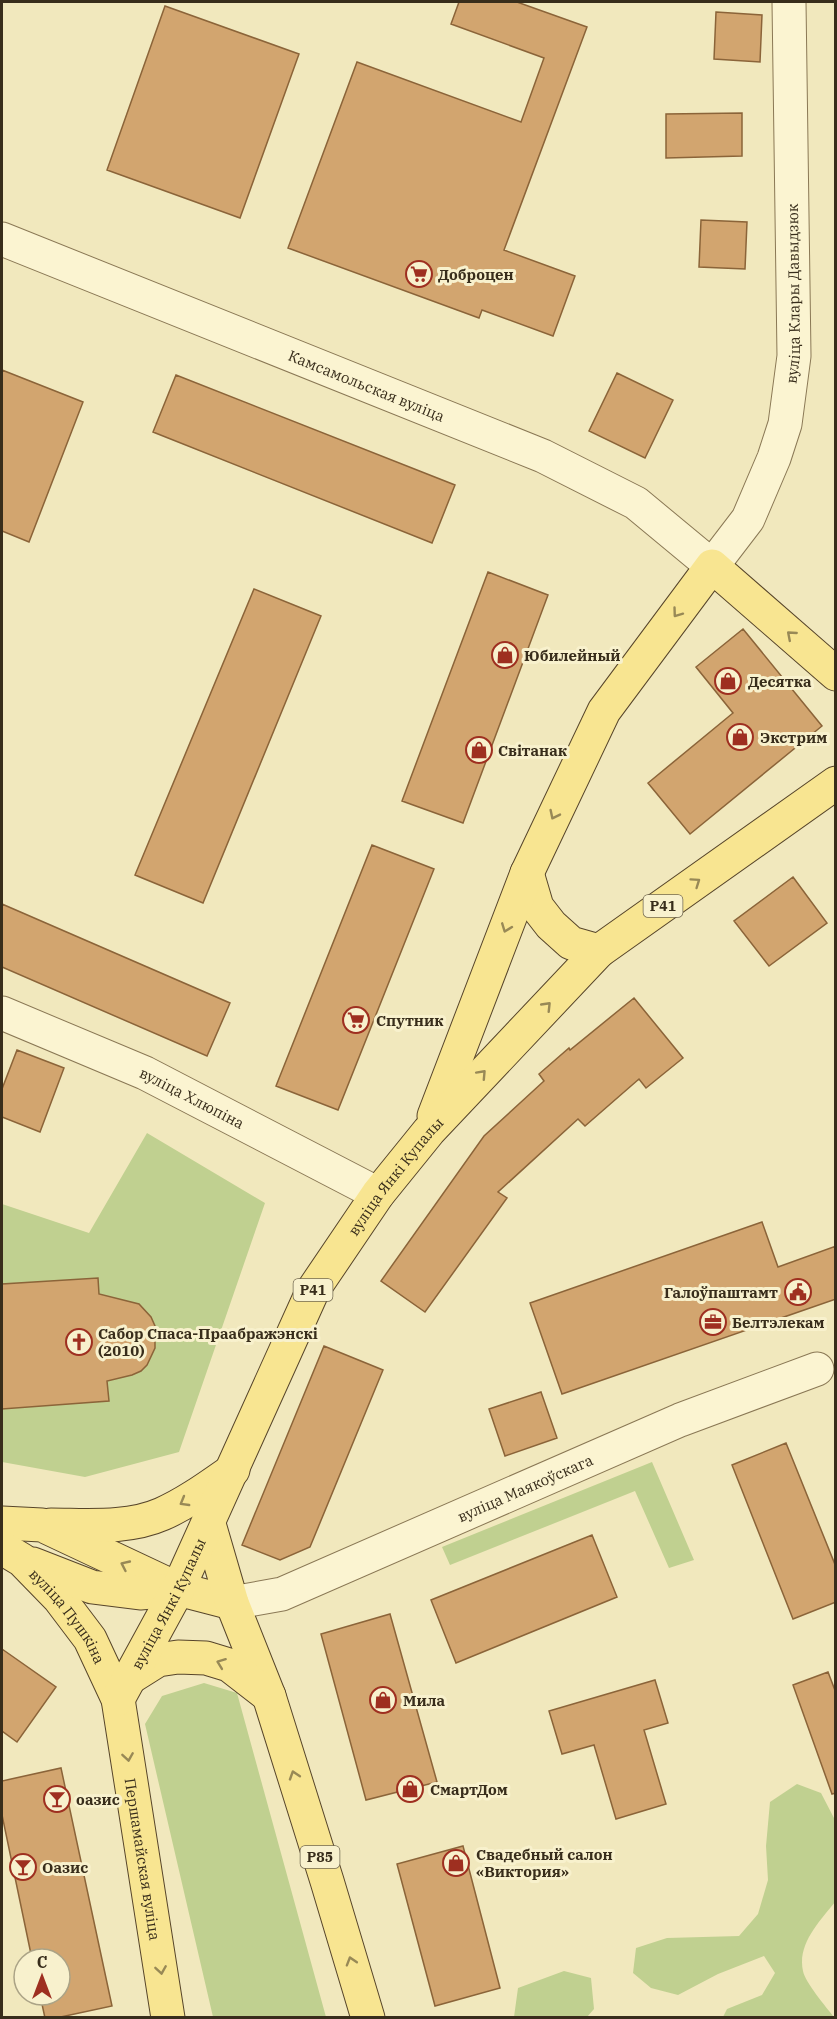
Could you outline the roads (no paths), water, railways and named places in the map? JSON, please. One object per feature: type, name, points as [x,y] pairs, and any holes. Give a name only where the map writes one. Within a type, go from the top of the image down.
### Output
[{"type":"main road","points":[[712,566],[836,674]]},
{"type":"main road","name":"Р41","points":[[429,1131],[526,873],[604,711],[712,566]]},
{"type":"main road","name":"вуліца Янкі Купалы","points":[[125,1688],[178,1589],[209,1524],[313,1290],[378,1194],[429,1131],[599,951],[836,783]]},
{"type":"main road","points":[[526,873],[537,907],[551,925],[571,943],[599,951]]},
{"type":"main road","points":[[2,1522],[42,1526],[122,1524],[160,1515],[186,1502],[233,1470]]},
{"type":"main road","points":[[209,1524],[232,1602],[269,1696]]},
{"type":"main road","points":[[42,1526],[178,1589],[232,1602]]},
{"type":"main road","points":[[12,1554],[92,1587],[140,1593],[178,1589]]},
{"type":"main road","name":"вуліца Пушкіна","points":[[12,1554],[59,1598],[125,1688]]},
{"type":"main road","points":[[125,1688],[158,1660],[178,1657],[206,1658],[229,1665],[269,1696]]},
{"type":"main road","name":"Першамайская вуліца","points":[[125,1688],[168,2018]]},
{"type":"main road","name":"Р85","points":[[269,1696],[368,2018]]},
{"type":"street","name":"вуліца Клары Давыдзюк","points":[[712,566],[748,519],[774,458],[785,424],[794,356],[789,2]]},
{"type":"street","name":"Камсамольская вуліца","points":[[2,239],[543,456],[636,503],[712,566]]},
{"type":"street","name":"вуліца Хлюпіна","points":[[2,1013],[146,1073],[378,1194]]},
{"type":"street","name":"вуліца Маякоўскага","points":[[232,1602],[282,1594],[680,1420],[817,1369]]},
{"type":"place","name":"Доброцен","points":[[419,274]]},
{"type":"place","name":"Юбилейный","points":[[505,655]]},
{"type":"place","name":"Десятка","points":[[728,681]]},
{"type":"place","name":"Экстрим","points":[[740,737]]},
{"type":"place","name":"Світанак","points":[[479,750]]},
{"type":"place","name":"Спутник","points":[[356,1020]]},
{"type":"place","name":"Галоўпаштамт","points":[[798,1292]]},
{"type":"place","name":"Белтэлекам","points":[[713,1322]]},
{"type":"place","name":"Сабор Спаса-Праабражэнскі (2010)","points":[[79,1342]]},
{"type":"place","name":"Мила","points":[[383,1700]]},
{"type":"place","name":"СмартДом","points":[[410,1789]]},
{"type":"place","name":"оазис","points":[[57,1799]]},
{"type":"place","name":"Свадебный салон «Виктория»","points":[[456,1863]]},
{"type":"place","name":"Оазис","points":[[23,1867]]}]
